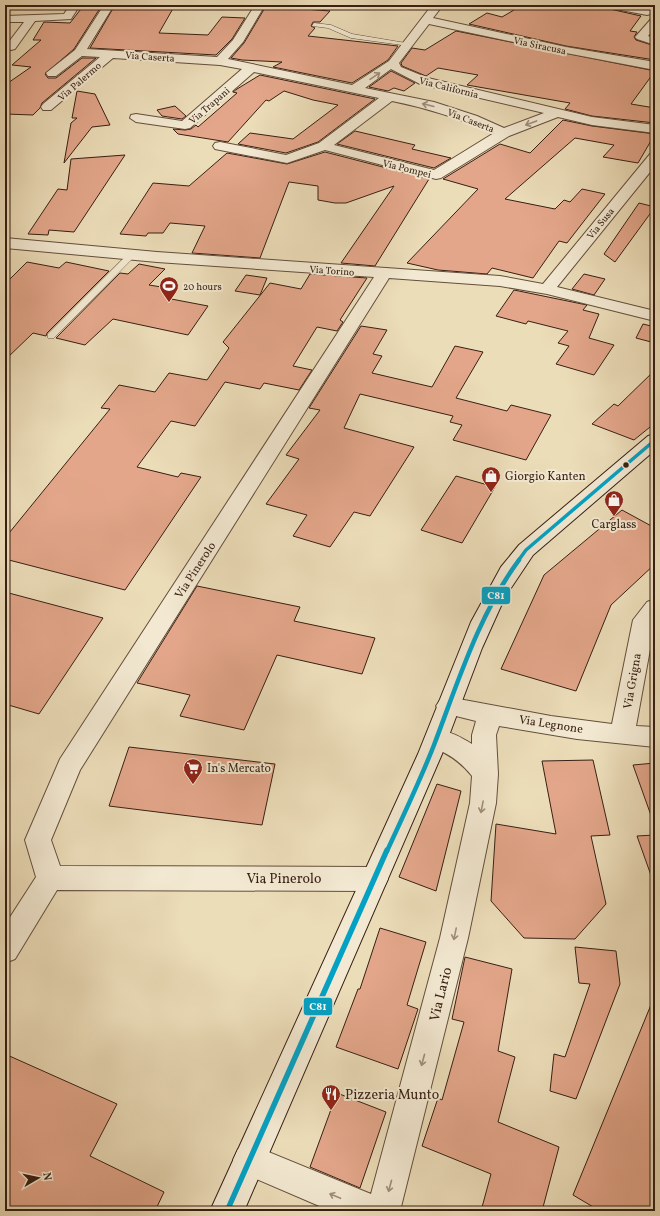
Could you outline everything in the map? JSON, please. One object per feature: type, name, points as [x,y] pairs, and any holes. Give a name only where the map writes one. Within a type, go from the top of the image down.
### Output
[{"type":"street","points":[[5,8],[9,19],[67,17],[75,5]]},
{"type":"street","name":"Via Palermo","points":[[52,73],[79,52],[109,5]]},
{"type":"street","points":[[220,61],[237,42],[260,5]]},
{"type":"street","points":[[356,88],[393,63],[438,5]]},
{"type":"street","points":[[610,5],[651,10]]},
{"type":"street","points":[[11,47],[32,18]]},
{"type":"street","name":"Via Siracusa","points":[[426,20],[566,50],[655,66]]},
{"type":"street","points":[[655,21],[641,37],[655,42]]},
{"type":"street","name":"Via Caserta","points":[[79,52],[220,61],[356,88],[430,105],[472,119],[504,133],[557,113]]},
{"type":"street","name":"Via Palermo","points":[[48,108],[110,54]]},
{"type":"street","name":"Via California","points":[[393,63],[398,70],[424,81],[557,113]]},
{"type":"street","name":"Via Trapani","points":[[136,118],[185,125],[251,68]]},
{"type":"street","points":[[220,146],[287,159],[324,146],[390,96]]},
{"type":"street","points":[[557,113],[592,121],[655,129]]},
{"type":"street","name":"Via Pompei","points":[[324,146],[436,175],[504,133]]},
{"type":"street","name":"Via Susa","points":[[547,289],[655,158]]},
{"type":"street","name":"Via Torino","points":[[5,242],[132,255],[384,274],[487,280],[547,289],[655,316]]},
{"type":"street","name":"Via Pinerolo","points":[[374,879],[50,878],[38,840],[69,766],[384,274]]},
{"type":"street","points":[[228,1211],[437,739],[448,706],[486,615],[516,562],[534,542],[655,440]]},
{"type":"street","name":"Via Grigna","points":[[622,735],[648,629],[644,620],[655,607]]},
{"type":"street","name":"Via Legnone","points":[[448,706],[490,715],[622,735],[655,737]]},
{"type":"street","name":"Via Lario","points":[[383,1211],[454,938],[483,803],[485,774],[484,736],[490,715]]},
{"type":"street","points":[[437,739],[451,743],[466,752],[485,774]]},
{"type":"street","points":[[5,950],[50,878]]},
{"type":"street","points":[[250,1160],[371,1211]]},
{"type":"lane","points":[[314,25],[329,26],[351,36],[409,44]]},
{"type":"lane","points":[[50,336],[132,255]]},
{"type":"building","points":[[84,5],[102,5],[74,49],[45,74],[48,78],[56,78],[82,58],[96,58],[42,103],[40,108],[33,115],[5,114],[5,85],[31,67],[12,65],[41,40],[33,40],[44,22],[70,23]]},
{"type":"building","points":[[115,5],[175,5],[159,33],[208,35],[222,17],[245,18],[232,39],[216,55],[90,48]]},
{"type":"building","points":[[515,5],[604,5],[610,9],[641,16],[630,31],[637,32],[634,37],[636,40],[655,46],[655,60],[566,46],[469,24],[487,13],[502,17],[514,10]]},
{"type":"building","points":[[266,6],[330,11],[320,22],[313,22],[311,26],[315,28],[308,36],[398,46],[388,60],[352,83],[273,67],[282,62],[231,58],[244,43]]},
{"type":"building","points":[[456,31],[655,71],[631,104],[655,108],[655,123],[592,116],[565,109],[570,103],[467,85],[478,75],[438,68],[426,76],[402,66],[401,63],[412,48],[425,50]]},
{"type":"building","points":[[391,71],[415,83],[404,91],[394,88],[388,91],[369,87]]},
{"type":"building","points":[[260,75],[375,99],[318,142],[286,153],[238,144],[250,133],[293,139],[338,105],[313,100],[284,91],[269,101],[266,100],[228,142],[178,134],[173,129],[191,129],[196,125],[198,127],[237,93],[233,92]]},
{"type":"building","points":[[77,91],[95,94],[110,125],[92,127],[64,163],[71,123],[77,118],[72,118]]},
{"type":"building","points":[[175,106],[186,116],[182,119],[162,116],[157,110]]},
{"type":"building","points":[[563,120],[592,126],[655,134],[638,163],[603,157],[614,145],[575,138],[505,199],[555,209],[564,200],[570,202],[582,189],[605,194],[567,243],[559,241],[533,278],[492,268],[487,274],[438,270],[407,263],[478,189],[443,179],[500,144],[530,153]]},
{"type":"building","points":[[355,131],[415,145],[412,149],[451,158],[434,168],[337,144]]},
{"type":"building","points":[[325,152],[429,179],[375,266],[341,263],[394,186],[346,203],[335,203],[318,200],[318,186],[289,182],[260,258],[192,253],[205,226],[170,223],[163,233],[148,233],[146,236],[120,234],[153,183],[189,186],[227,153],[287,164]]},
{"type":"building","points":[[125,155],[74,232],[49,230],[48,235],[28,234],[58,189],[67,190],[71,159]]},
{"type":"building","points":[[639,203],[655,207],[615,262],[604,254]]},
{"type":"building","points":[[27,262],[59,268],[66,262],[109,271],[47,333],[46,336],[33,333],[5,360],[5,284]]},
{"type":"building","name":"20 hours","points":[[139,264],[165,269],[149,285],[174,289],[166,298],[208,306],[188,335],[113,319],[85,345],[56,338],[120,273],[128,274]]},
{"type":"building","points":[[310,274],[367,278],[340,320],[343,322],[337,331],[317,327],[293,366],[312,370],[299,390],[264,383],[260,389],[225,382],[195,426],[171,421],[137,467],[178,477],[181,473],[201,477],[125,590],[5,559],[5,538],[110,409],[101,408],[119,385],[155,392],[169,373],[207,380],[229,348],[223,342],[270,283],[301,289]]},
{"type":"building","points":[[584,274],[605,279],[594,295],[572,289]]},
{"type":"building","points":[[246,275],[267,278],[260,295],[235,291]]},
{"type":"building","points":[[514,290],[587,305],[583,310],[599,314],[589,338],[614,345],[594,375],[556,364],[569,346],[558,343],[568,331],[528,321],[526,324],[496,316]]},
{"type":"building","points":[[643,324],[655,327],[655,343],[636,338]]},
{"type":"building","points":[[361,326],[387,330],[373,354],[382,356],[372,373],[432,387],[455,346],[483,352],[456,398],[507,411],[511,405],[551,415],[526,460],[453,440],[462,425],[450,422],[453,416],[360,394],[344,428],[414,447],[370,516],[354,512],[330,547],[293,536],[307,515],[266,504],[299,459],[286,455],[320,410],[309,408]]},
{"type":"building","points":[[655,370],[655,423],[634,440],[592,424],[614,404],[618,406]]},
{"type":"building","points":[[456,476],[495,487],[462,543],[421,530]]},
{"type":"building","points":[[622,510],[655,528],[655,564],[611,605],[576,691],[501,669],[544,575]]},
{"type":"building","points":[[197,586],[300,607],[294,621],[375,638],[362,674],[277,655],[244,730],[180,716],[190,695],[137,683]]},
{"type":"building","points":[[5,592],[103,618],[39,714],[5,704]]},
{"type":"building","name":"In's Mercato","points":[[129,747],[275,764],[262,825],[109,806]]},
{"type":"building","points":[[593,760],[610,835],[591,836],[606,904],[575,939],[524,938],[491,901],[496,824],[556,834],[542,761]]},
{"type":"building","points":[[655,763],[655,821],[653,821],[633,765]]},
{"type":"building","points":[[437,784],[461,791],[436,891],[399,877]]},
{"type":"building","points":[[655,835],[655,881],[653,881],[637,836]]},
{"type":"building","points":[[380,928],[426,942],[407,1005],[418,1009],[398,1069],[336,1047],[358,989],[360,989]]},
{"type":"building","points":[[575,947],[616,951],[620,984],[576,1099],[550,1091],[554,1054],[565,1057],[590,984],[579,983]]},
{"type":"building","points":[[465,957],[512,969],[498,1051],[515,1057],[498,1122],[559,1147],[542,1211],[481,1211],[491,1174],[422,1146],[438,1098],[442,1100],[464,1022],[452,1019]]},
{"type":"building","points":[[655,995],[655,1211],[600,1211],[573,1195]]},
{"type":"building","points":[[5,1054],[117,1104],[90,1156],[164,1192],[155,1211],[5,1211]]},
{"type":"building","points":[[337,1093],[386,1112],[360,1188],[310,1167]]},
{"type":"transit line","name":"C81","points":[[227,1211],[430,754],[471,648],[495,597],[509,573],[526,550],[655,440]]},
{"type":"place","name":"20 hours","points":[[169,303]]},
{"type":"place","name":"Giorgio Kanten","points":[[491,493]]},
{"type":"place","name":"Carglass","points":[[614,517]]},
{"type":"place","name":"In's Mercato","points":[[193,785]]},
{"type":"place","name":"Pizzeria Munto","points":[[331,1111]]}]
